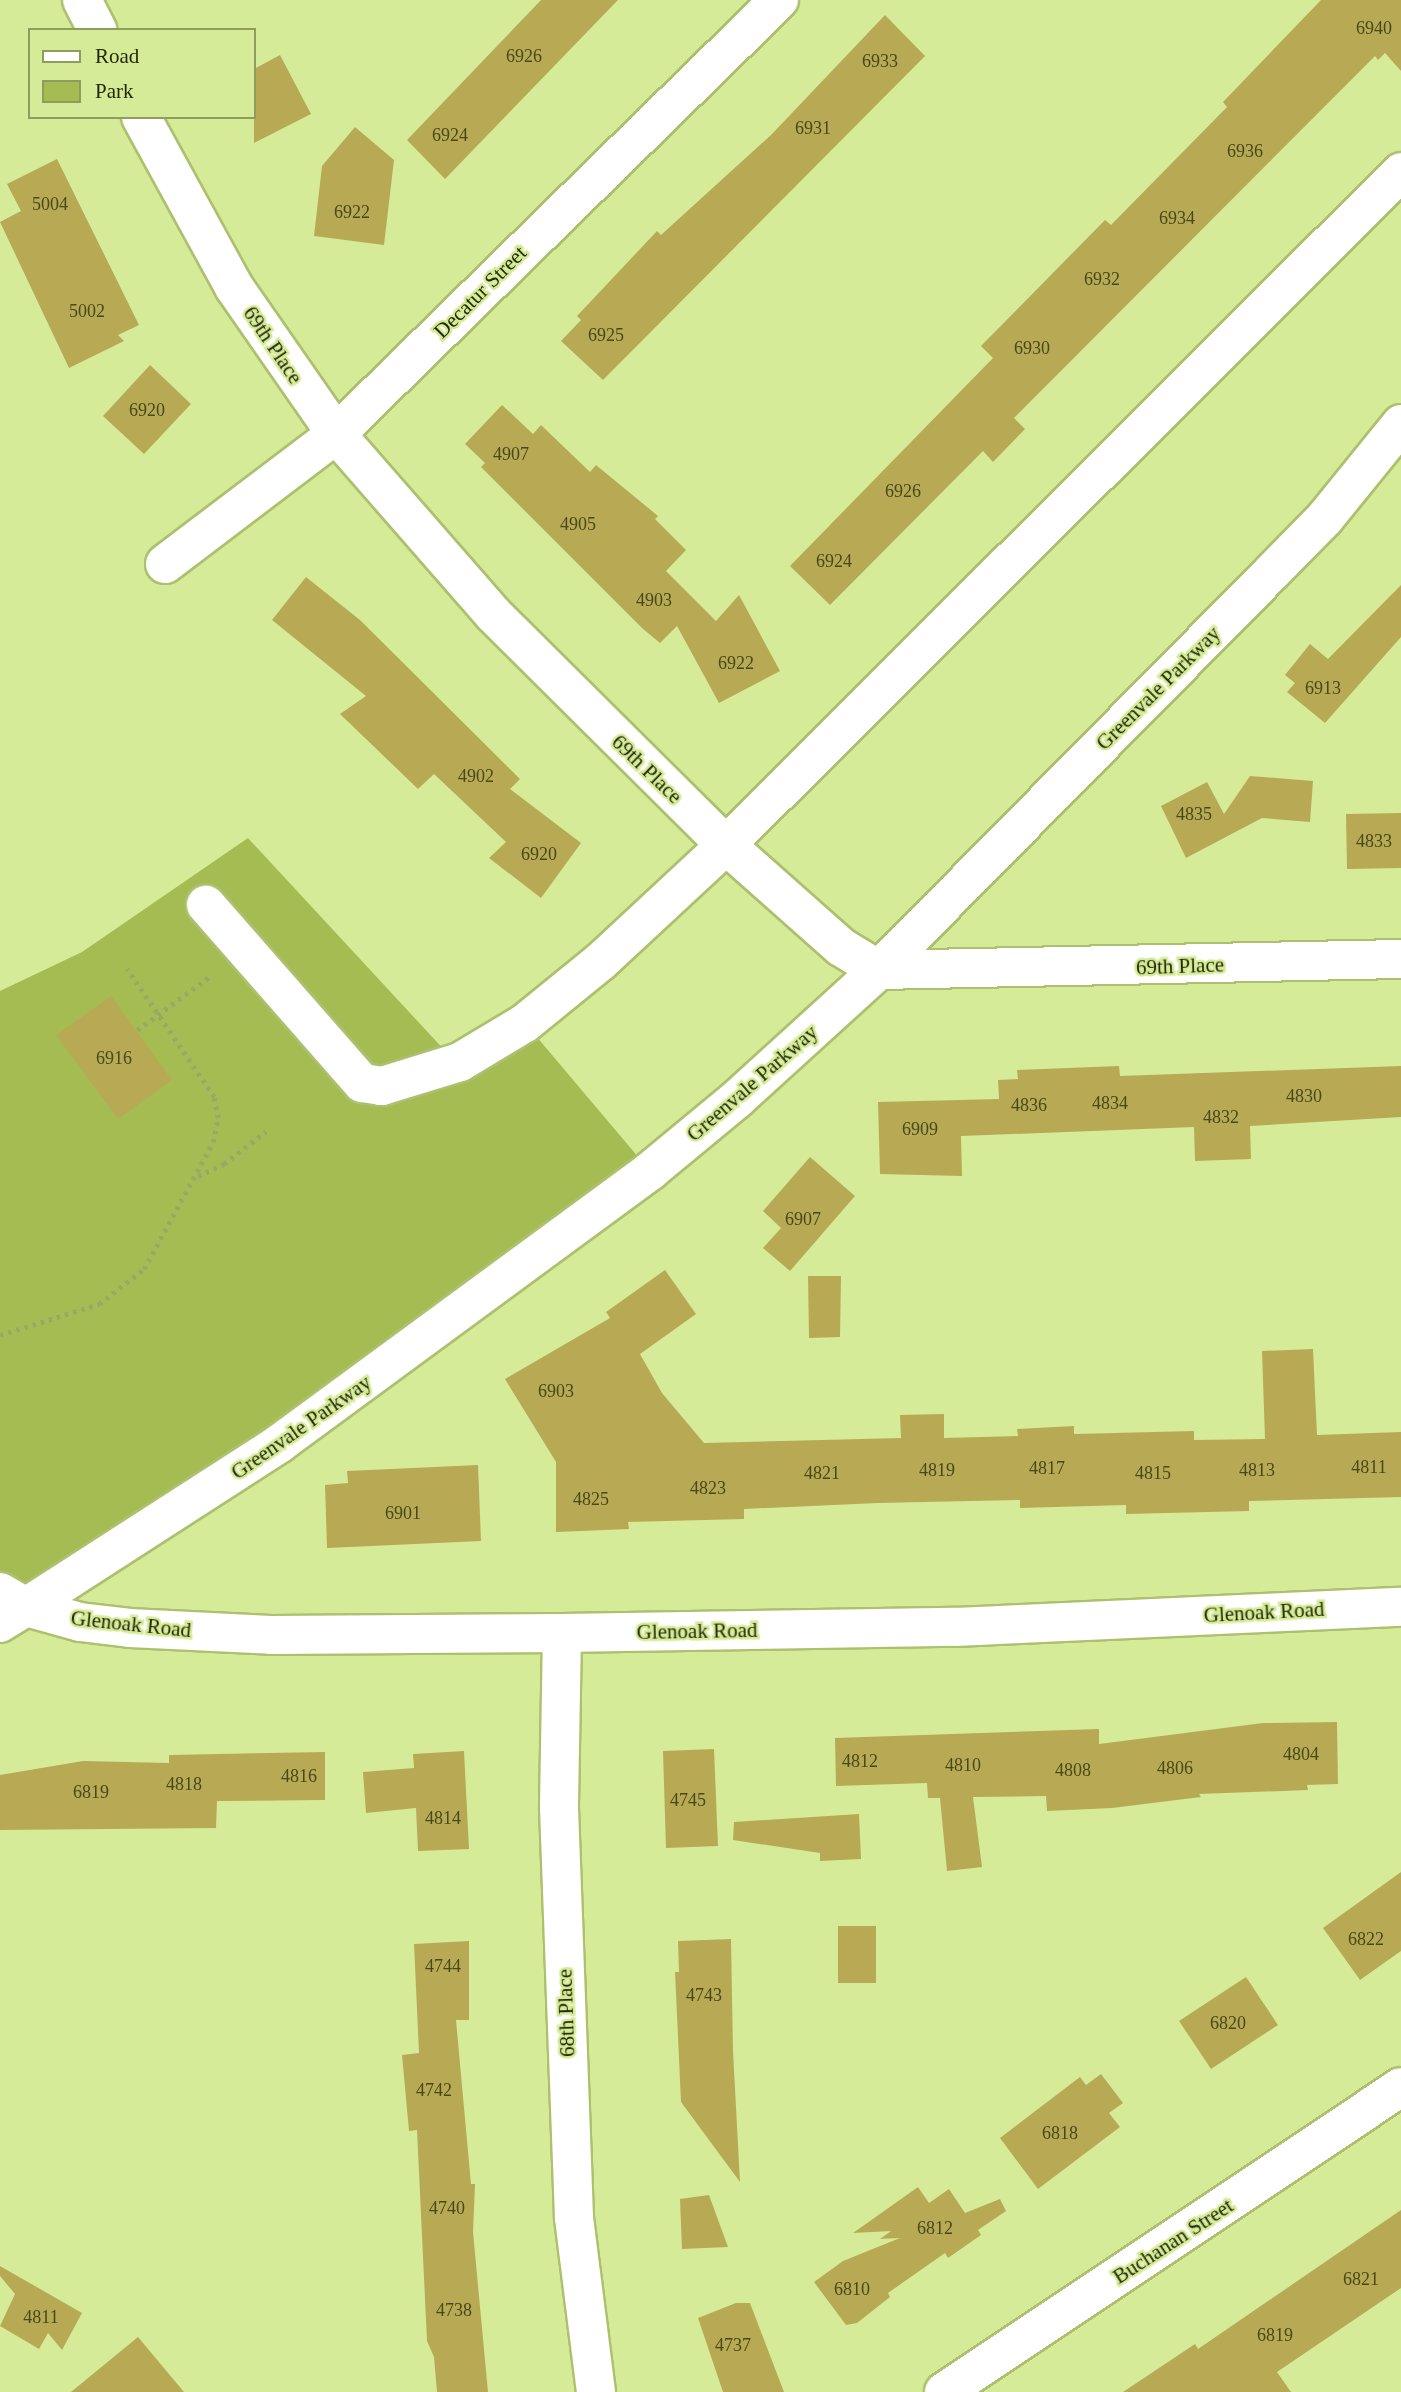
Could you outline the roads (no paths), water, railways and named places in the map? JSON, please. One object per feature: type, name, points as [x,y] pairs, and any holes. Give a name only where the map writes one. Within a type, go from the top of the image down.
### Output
[{"type":"street","points":[[82,0],[96,28]]},
{"type":"street","name":"Decatur Street","points":[[165,564],[336,434],[779,0]]},
{"type":"street","name":"69th Place","points":[[142,119],[234,287],[336,434],[494,615],[726,845],[841,947],[879,970],[1401,959]]},
{"type":"street","points":[[206,905],[362,1083],[383,1086],[460,1062],[525,1023],[600,962],[726,845],[1401,172]]},
{"type":"street","name":"Greenvale Parkway","points":[[9,1607],[280,1443],[440,1328],[650,1171],[879,970],[1325,518],[1401,424]]},
{"type":"street","name":"Glenoak Road","points":[[9,1607],[80,1622],[130,1628],[271,1635],[955,1627],[1401,1607]]},
{"type":"street","name":"68th Place","points":[[562,1633],[559,1808],[574,2218],[596,2392]]},
{"type":"street","name":"Buchanan Street","points":[[944,2392],[1401,2087]]}]
